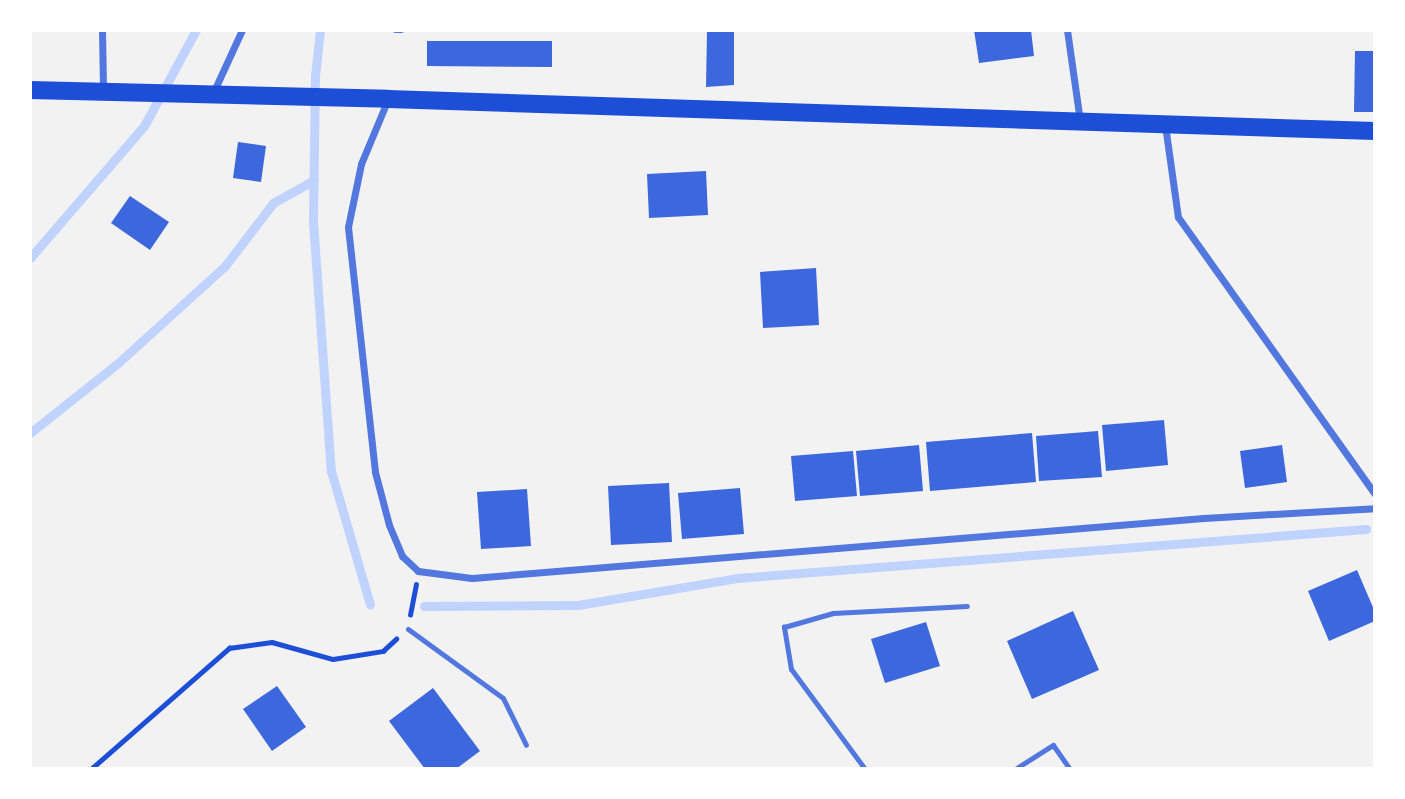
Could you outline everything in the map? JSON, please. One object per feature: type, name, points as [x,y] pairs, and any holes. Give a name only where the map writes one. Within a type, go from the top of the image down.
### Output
[{"type":"main road","points":[[30,90],[103,94],[336,97],[1375,131]]},
{"type":"street","points":[[102,30],[103,94]]},
{"type":"street","points":[[211,96],[242,30]]},
{"type":"street","points":[[1068,30],[1080,121]]},
{"type":"street","points":[[388,99],[361,164],[348,227],[375,472],[389,525],[402,556],[418,571],[472,578],[1190,519],[1375,508]]},
{"type":"street","points":[[1164,125],[1178,217],[1375,494]]},
{"type":"lane","points":[[395,30],[401,30]]},
{"type":"lane","points":[[865,769],[791,669],[784,627],[833,613],[967,606]]},
{"type":"lane","points":[[408,629],[503,698],[526,745]]},
{"type":"lane","points":[[1015,769],[1053,745],[1070,769]]},
{"type":"path","points":[[91,769],[229,648],[272,642],[333,659],[383,651],[408,629],[418,571]]},
{"type":"building","points":[[707,30],[734,30],[734,85],[706,87]]},
{"type":"building","points":[[974,30],[1031,30],[1034,56],[979,63]]},
{"type":"building","points":[[427,41],[552,41],[552,67],[427,66]]},
{"type":"building","points":[[1355,51],[1375,51],[1375,112],[1354,112]]},
{"type":"building","points":[[238,142],[266,146],[261,182],[233,178]]},
{"type":"building","points":[[706,171],[708,215],[649,218],[647,174]]},
{"type":"building","points":[[130,196],[169,222],[150,250],[111,223]]},
{"type":"building","points":[[816,268],[819,325],[763,328],[760,272]]},
{"type":"building","points":[[1164,420],[1168,465],[1106,471],[1102,425]]},
{"type":"building","points":[[1098,431],[1102,477],[1039,481],[1036,436]]},
{"type":"building","points":[[1032,433],[1036,482],[930,491],[926,442]]},
{"type":"building","points":[[919,445],[923,491],[860,496],[856,451]]},
{"type":"building","points":[[1282,445],[1287,482],[1245,488],[1240,451]]},
{"type":"building","points":[[853,451],[857,496],[795,501],[791,456]]},
{"type":"building","points":[[669,483],[672,542],[611,545],[608,486]]},
{"type":"building","points":[[740,488],[744,534],[682,539],[678,493]]},
{"type":"building","points":[[527,489],[531,546],[481,549],[477,492]]},
{"type":"building","points":[[1357,570],[1375,612],[1375,621],[1329,641],[1308,591]]},
{"type":"building","points":[[1073,611],[1099,670],[1032,699],[1007,641]]},
{"type":"building","points":[[926,622],[940,666],[885,683],[871,639]]},
{"type":"building","points":[[277,686],[306,727],[272,751],[243,709]]},
{"type":"building","points":[[433,688],[480,751],[456,769],[425,769],[389,721]]},
{"type":"waterway","points":[[30,258],[144,126],[196,30]]},
{"type":"waterway","points":[[320,30],[315,76],[313,222],[331,471],[370,604]]},
{"type":"waterway","points":[[30,433],[118,363],[225,266],[273,203],[314,180]]},
{"type":"waterway","points":[[424,606],[578,605],[737,578],[1366,529]]}]
